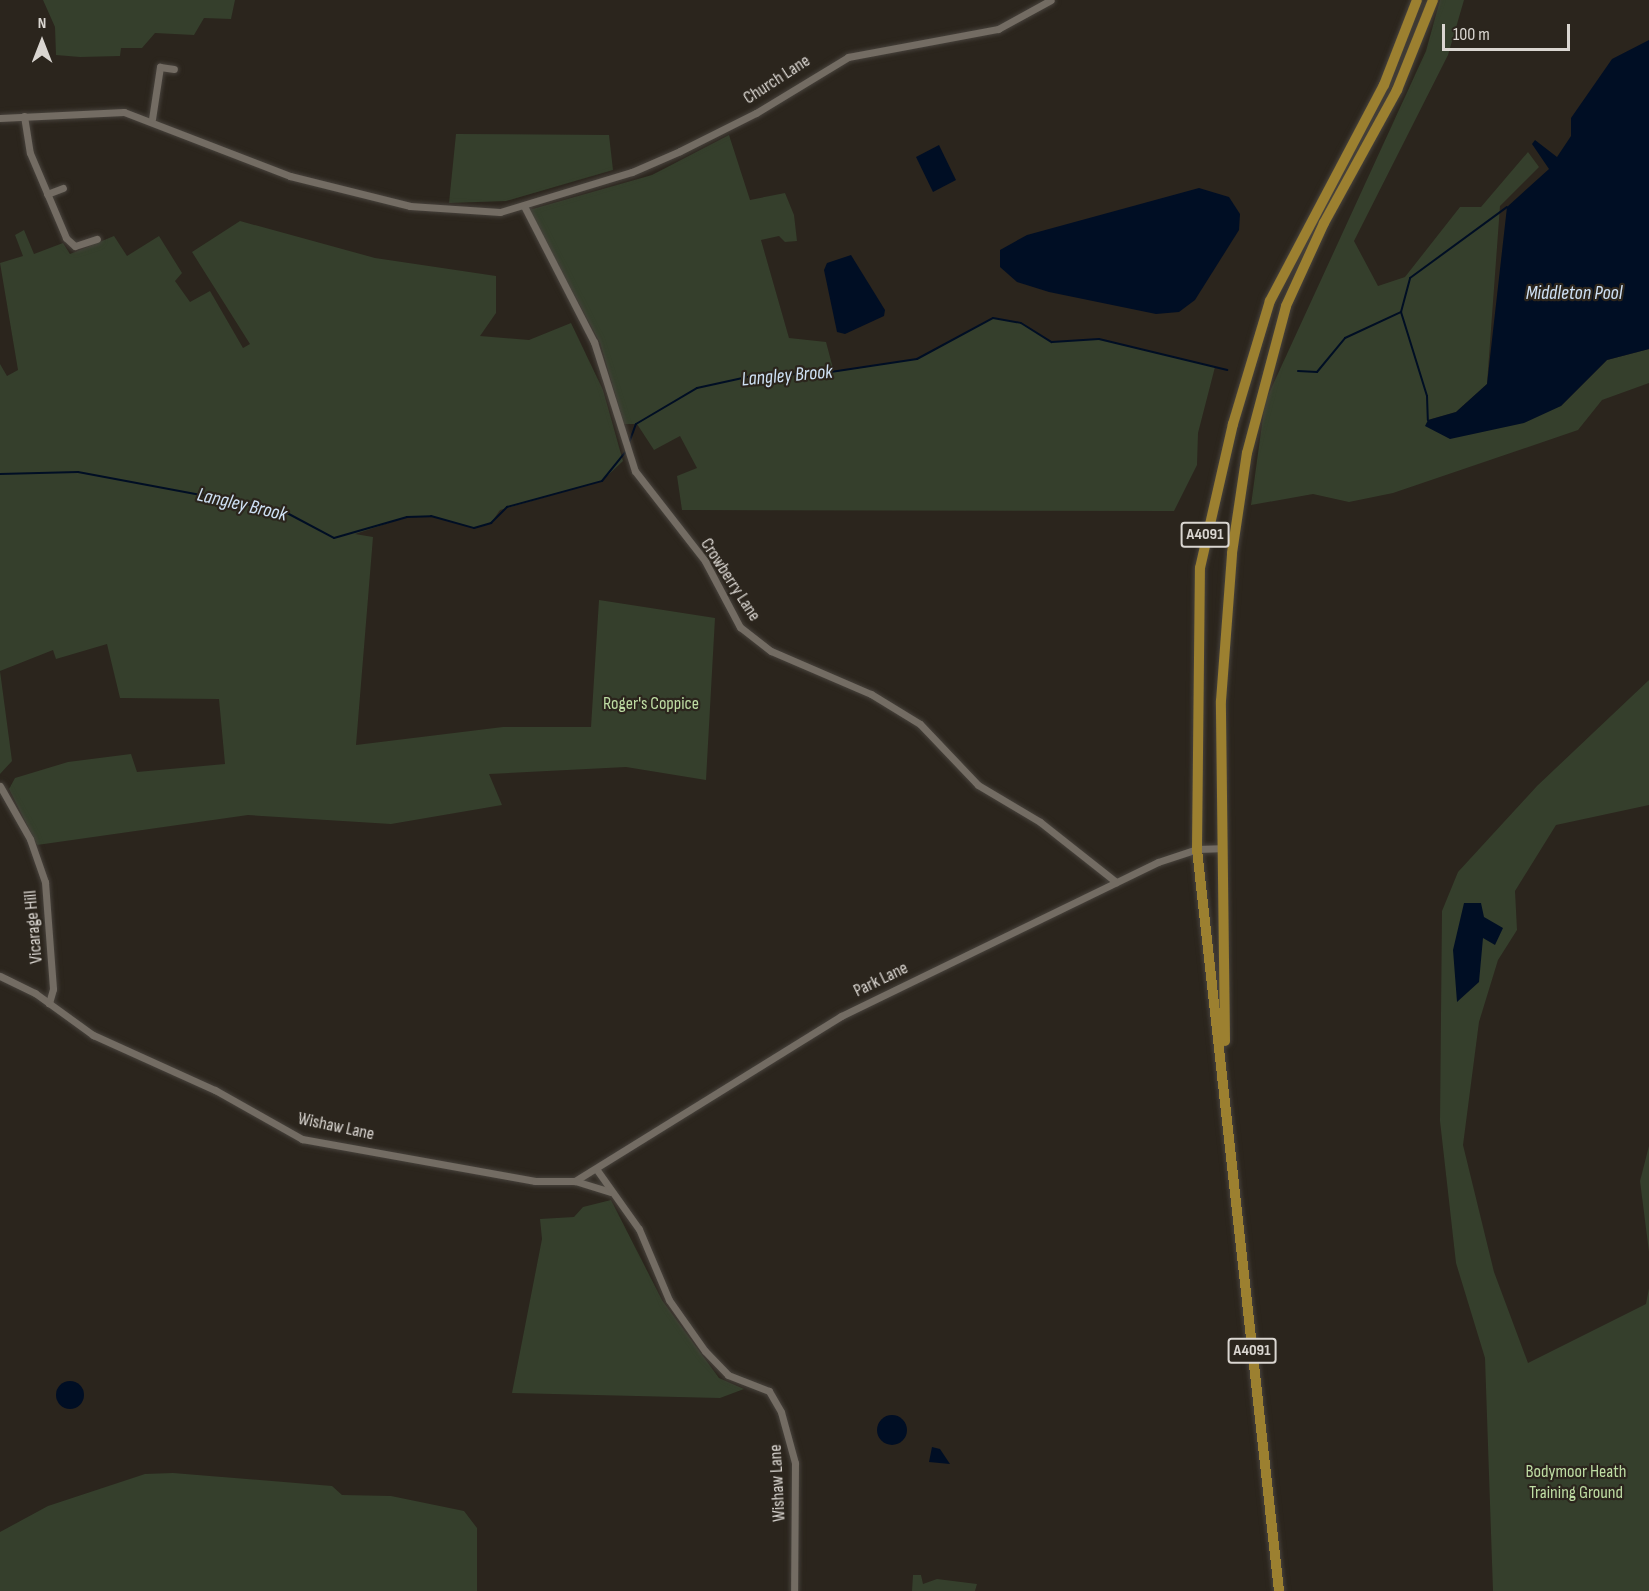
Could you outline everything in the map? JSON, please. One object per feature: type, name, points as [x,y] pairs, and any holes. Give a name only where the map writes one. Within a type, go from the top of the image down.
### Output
[{"type":"main road","name":"A4091","points":[[1279,1591],[1197,849],[1200,568],[1233,424],[1270,301],[1384,85],[1417,0]]},
{"type":"main road","name":"A4091","points":[[1226,1111],[1220,848],[1227,612],[1239,495],[1261,388],[1304,264],[1397,90],[1433,0]]},
{"type":"street","name":"Church Lane","points":[[0,118],[98,110],[152,119],[249,163],[410,206],[488,213],[524,206],[680,151],[848,57],[998,29],[1051,0]]},
{"type":"street","points":[[152,119],[160,67],[174,69]]},
{"type":"street","points":[[24,116],[30,153],[70,245],[97,239]]},
{"type":"street","points":[[47,194],[63,188]]},
{"type":"street","name":"Crowberry Lane","points":[[524,206],[594,342],[635,471],[705,561],[740,627],[771,651],[871,694],[920,724],[978,786],[1040,822],[1116,882]]},
{"type":"street","name":"Vicarage Hill","points":[[0,786],[30,839],[45,882],[53,977],[49,1003]]},
{"type":"street","name":"Park Lane","points":[[575,1181],[597,1170],[698,1101],[841,1016],[1116,882],[1197,849],[1220,848]]},
{"type":"street","name":"Wishaw Lane","points":[[0,976],[49,1003],[93,1035],[215,1090],[302,1139],[536,1181],[575,1181],[610,1192]]},
{"type":"street","name":"Wishaw Lane","points":[[597,1170],[610,1192],[639,1230],[669,1300],[705,1351],[728,1376],[769,1391],[782,1412],[795,1463],[795,1591]]},
{"type":"green space","points":[[43,0],[235,0],[231,19],[204,18],[194,35],[155,33],[142,48],[121,48],[120,56],[80,57],[56,55],[55,27]]},
{"type":"green space","points":[[1440,0],[1464,0],[1448,55],[1354,241],[1378,286],[1405,277],[1460,207],[1481,207],[1528,152],[1539,167],[1500,206],[1487,384],[1456,412],[1428,420],[1561,406],[1607,360],[1649,349],[1649,383],[1602,400],[1578,430],[1393,493],[1349,502],[1313,494],[1251,505],[1265,402],[1426,51]]},
{"type":"green space","points":[[456,134],[609,135],[613,170],[506,201],[449,203]]},
{"type":"green space","points":[[729,135],[750,200],[785,193],[794,215],[797,241],[785,242],[779,236],[761,240],[789,338],[826,342],[834,372],[917,359],[993,318],[1021,323],[1052,342],[1099,339],[1215,367],[1198,433],[1197,465],[1174,511],[682,510],[677,476],[697,468],[680,436],[654,450],[637,424],[624,424],[600,343],[529,210],[652,175]]},
{"type":"green space","name":"Roger's Coppice","points":[[240,221],[375,258],[496,276],[496,313],[480,336],[529,340],[571,323],[603,390],[623,461],[602,481],[500,510],[491,523],[474,528],[431,516],[407,517],[355,534],[373,537],[356,745],[503,727],[591,727],[599,600],[715,618],[706,780],[626,767],[489,774],[502,805],[391,824],[248,815],[37,845],[9,789],[15,778],[68,762],[131,754],[137,772],[225,764],[219,699],[120,698],[107,644],[56,659],[53,650],[0,671],[0,364],[7,376],[18,370],[0,263],[23,256],[15,235],[24,230],[34,254],[63,243],[70,254],[114,236],[127,256],[159,236],[182,273],[175,281],[190,302],[210,291],[243,348],[250,344],[192,252]]},
{"type":"green space","points":[[0,671],[12,761],[0,774]]},
{"type":"green space","name":"Bodymoor Heath Training Ground","points":[[1649,680],[1649,805],[1556,825],[1515,891],[1517,930],[1498,960],[1479,1022],[1463,1145],[1494,1272],[1528,1363],[1646,1304],[1649,1288],[1649,1591],[1493,1591],[1485,1358],[1456,1263],[1440,1121],[1442,911],[1458,872],[1537,786]]},
{"type":"green space","points":[[1649,1146],[1649,1252],[1640,1181]]},
{"type":"green space","points":[[611,1200],[662,1300],[719,1378],[744,1389],[720,1398],[512,1393],[542,1239],[540,1219],[574,1217],[583,1207]]},
{"type":"green space","points":[[173,1473],[332,1486],[342,1495],[391,1496],[464,1511],[477,1528],[477,1591],[0,1591],[0,1532],[48,1506],[145,1474]]},
{"type":"green space","points":[[913,1575],[921,1575],[923,1584],[937,1579],[977,1584],[975,1591],[912,1591]]},
{"type":"water","name":"Middleton Pool","points":[[1649,40],[1649,349],[1607,360],[1561,406],[1524,423],[1450,439],[1425,426],[1428,420],[1456,412],[1487,384],[1507,207],[1549,169],[1532,144],[1535,140],[1557,157],[1571,136],[1571,118],[1612,59]]},
{"type":"water","points":[[939,145],[956,180],[933,192],[916,157]]},
{"type":"water","points":[[1199,188],[1229,197],[1240,214],[1239,230],[1195,300],[1179,312],[1156,314],[1049,292],[1017,282],[1000,267],[1000,250],[1027,235]]},
{"type":"water","points":[[851,255],[885,310],[884,316],[845,334],[837,332],[824,270],[827,263]]},
{"type":"water","points":[[1464,903],[1481,903],[1484,917],[1503,928],[1495,945],[1483,938],[1479,982],[1457,1002],[1453,950]]},
{"type":"water","points":[[70,1381],[80,1385],[84,1395],[80,1405],[70,1409],[60,1405],[56,1395],[60,1385]]},
{"type":"water","points":[[892,1415],[903,1419],[907,1430],[903,1441],[892,1445],[881,1441],[877,1430],[881,1419]]},
{"type":"water","points":[[932,1447],[940,1449],[950,1464],[929,1462]]},
{"type":"waterway","points":[[1401,312],[1410,278],[1507,207]]},
{"type":"waterway","name":"Langley Brook","points":[[1298,371],[1317,372],[1345,338],[1401,312],[1427,396],[1428,420]]},
{"type":"waterway","name":"Langley Brook","points":[[629,443],[636,424],[697,388],[752,376],[824,373],[917,359],[993,318],[1021,323],[1052,342],[1099,339],[1227,370]]},
{"type":"waterway","name":"Langley Brook","points":[[0,474],[78,472],[227,500],[287,513],[334,538],[407,517],[431,516],[474,528],[491,523],[507,507],[602,481],[626,451]]}]
